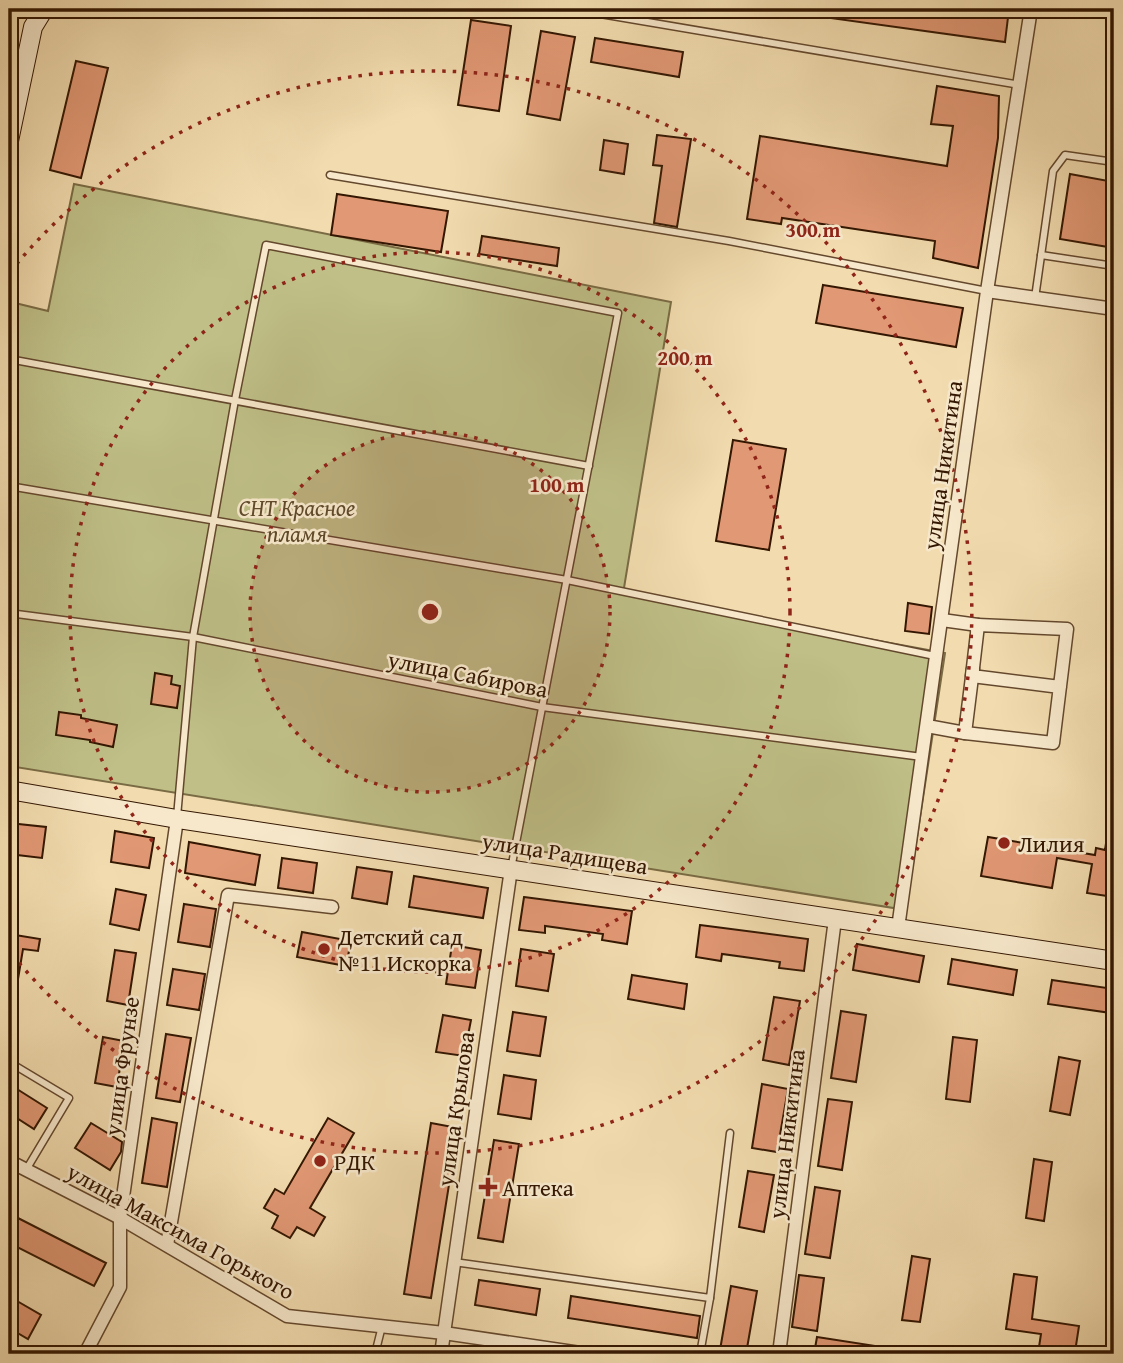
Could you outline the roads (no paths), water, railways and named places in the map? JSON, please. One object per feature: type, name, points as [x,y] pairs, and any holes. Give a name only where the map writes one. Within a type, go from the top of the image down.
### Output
[{"type":"street","points":[[9,141],[33,27],[32,9]]},
{"type":"street","points":[[33,27],[44,9]]},
{"type":"street","name":"улица Никитина","points":[[898,928],[987,291],[1031,9]]},
{"type":"street","points":[[987,291],[1114,309]]},
{"type":"street","points":[[927,726],[1053,743],[1067,629],[978,625],[942,620]]},
{"type":"street","points":[[965,733],[978,625]]},
{"type":"street","points":[[972,676],[1060,687]]},
{"type":"street","name":"улица Радищева","points":[[9,790],[177,819],[1114,961]]},
{"type":"street","name":"улица Фрунзе","points":[[85,1354],[120,1287],[121,1218],[177,819]]},
{"type":"street","name":"улица Крылова","points":[[441,1354],[510,869]]},
{"type":"street","points":[[167,1245],[228,895],[332,907]]},
{"type":"street","name":"улица Никитина","points":[[779,1354],[835,919]]},
{"type":"street","name":"улица Максима Горького","points":[[9,1161],[121,1218],[287,1316],[444,1333],[587,1354]]},
{"type":"lane","points":[[571,9],[1020,85]]},
{"type":"lane","points":[[1035,298],[1053,171],[1065,155],[1114,163]]},
{"type":"lane","points":[[330,175],[729,241],[987,291]]},
{"type":"lane","points":[[177,819],[193,638],[235,400],[266,245],[618,313],[510,869]]},
{"type":"lane","points":[[1041,255],[1114,266]]},
{"type":"lane","points":[[9,359],[589,466]]},
{"type":"lane","points":[[9,486],[567,580],[937,656]]},
{"type":"lane","name":"улица Сабирова","points":[[9,613],[193,638],[542,708],[922,757]]},
{"type":"lane","points":[[9,1062],[69,1098],[26,1170]]},
{"type":"lane","points":[[701,1354],[730,1133]]},
{"type":"lane","points":[[454,1262],[710,1298]]},
{"type":"lane","points":[[375,1354],[383,1326]]},
{"type":"place","name":"Лилия","points":[[1004,843]]},
{"type":"place","name":"Детский сад №11 Искорка","points":[[324,949]]},
{"type":"place","name":"РДК","points":[[320,1161]]},
{"type":"place","name":"Аптека","points":[[488,1187]]},
{"type":"park label","name":"СНТ Красное пламя","points":[[297,520]]}]
